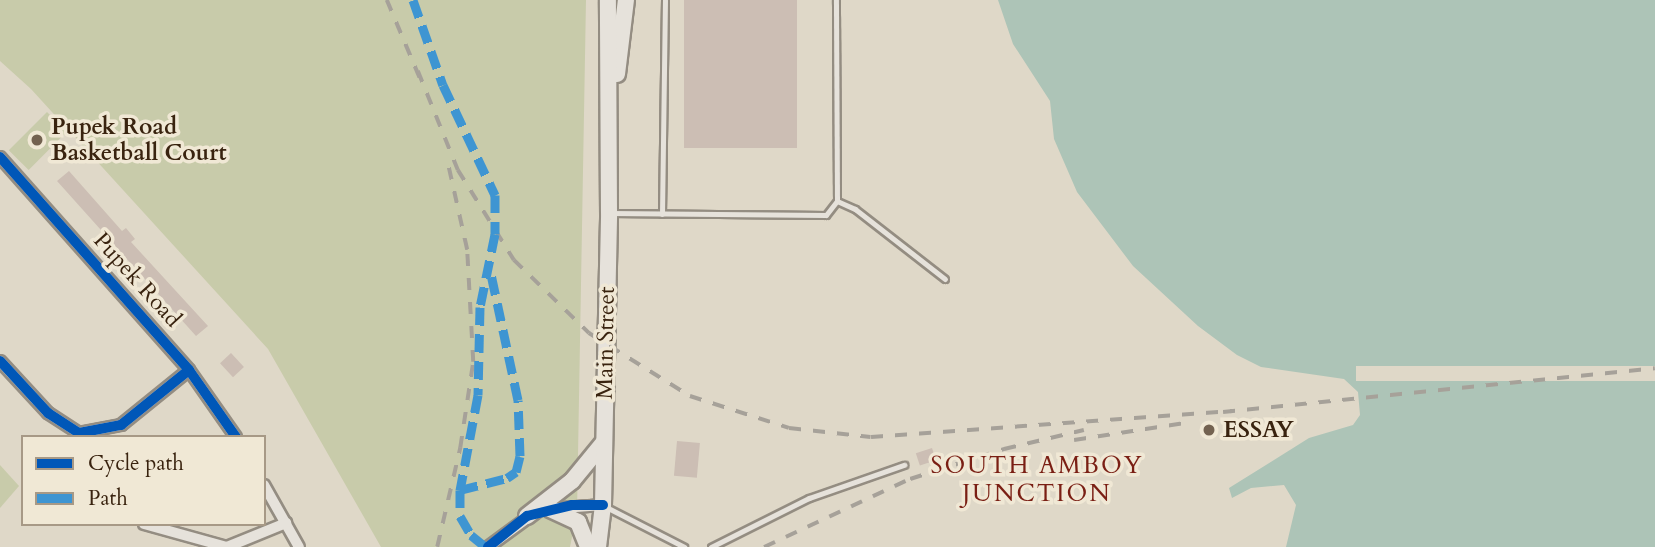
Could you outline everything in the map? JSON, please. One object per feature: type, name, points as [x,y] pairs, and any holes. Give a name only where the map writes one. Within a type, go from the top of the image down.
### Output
[{"type":"main road","name":"Main Street","points":[[598,547],[603,505],[609,212],[608,0]]},
{"type":"main road","name":"Main Street","points":[[610,139],[625,0]]},
{"type":"main road","points":[[527,516],[572,481],[604,442]]},
{"type":"main road","points":[[550,509],[578,522],[588,547]]},
{"type":"street","name":"Pupek Road","points":[[0,157],[189,370],[235,435]]},
{"type":"street","points":[[0,361],[48,413],[78,435],[121,425],[189,370]]},
{"type":"street","points":[[266,488],[299,547]]},
{"type":"street","points":[[488,547],[527,516],[550,509],[603,505]]},
{"type":"street","points":[[151,526],[227,547],[286,523]]},
{"type":"lane","points":[[662,214],[665,0]]},
{"type":"lane","points":[[609,212],[826,215],[837,201],[836,0]]},
{"type":"lane","points":[[837,201],[855,209],[945,279]]},
{"type":"lane","points":[[711,547],[810,498],[904,464]]},
{"type":"lane","points":[[603,505],[684,547]]},
{"type":"shaded area","points":[[0,0],[586,0],[577,512],[570,547],[381,547],[268,349],[31,89],[0,61]]},
{"type":"shaded area","points":[[998,0],[1655,0],[1655,547],[1286,547],[1296,505],[1284,485],[1251,488],[1232,498],[1229,488],[1309,438],[1353,425],[1360,415],[1358,392],[1344,379],[1261,367],[1237,355],[1198,326],[1133,266],[1077,192],[1054,139],[1050,101],[1013,44]]},
{"type":"shaded area","name":"Pupek Road Basketball Court","points":[[47,112],[67,132],[29,170],[9,150]]},
{"type":"shaded area","points":[[0,465],[19,486],[0,508]]},
{"type":"pier","points":[[1356,366],[1655,366],[1655,381],[1356,381]]},
{"type":"building","points":[[684,0],[797,0],[797,148],[684,148]]},
{"type":"building","points":[[69,171],[122,231],[126,228],[135,239],[131,242],[208,326],[196,336],[57,181]]},
{"type":"building","points":[[231,353],[244,367],[233,377],[220,363]]},
{"type":"building","points":[[677,441],[700,443],[697,478],[674,476]]},
{"type":"building","points":[[932,448],[936,460],[920,466],[916,453]]},
{"type":"building","points":[[1051,456],[1054,466],[1044,468],[1041,459]]},
{"type":"railway","points":[[387,0],[420,78]]},
{"type":"railway","points":[[418,71],[458,170],[514,260],[589,333],[690,396],[789,428],[871,437],[1232,411]]},
{"type":"railway","points":[[437,547],[460,448],[473,362],[467,250],[448,165]]},
{"type":"railway","points":[[1223,412],[1655,368]]},
{"type":"railway","points":[[1074,440],[1185,423]]},
{"type":"railway","points":[[764,547],[910,479],[1004,449],[1084,430]]},
{"type":"marked path","points":[[413,0],[443,85],[495,195],[495,234],[480,307],[478,395],[460,490],[460,516],[471,535],[486,547]]},
{"type":"marked path","points":[[460,490],[507,478],[516,472],[520,456],[518,400],[490,269]]},
{"type":"cycle path","points":[[0,157],[189,370],[235,435]]},
{"type":"cycle path","points":[[0,361],[48,413],[79,433],[121,425],[189,370]]},
{"type":"cycle path","points":[[488,547],[527,516],[572,505],[603,505]]},
{"type":"place","name":"Pupek Road Basketball Court","points":[[37,140]]},
{"type":"place","name":"ESSAY","points":[[1209,430]]},
{"type":"district","name":"SOUTH AMBOY JUNCTION","points":[[1037,480]]}]
